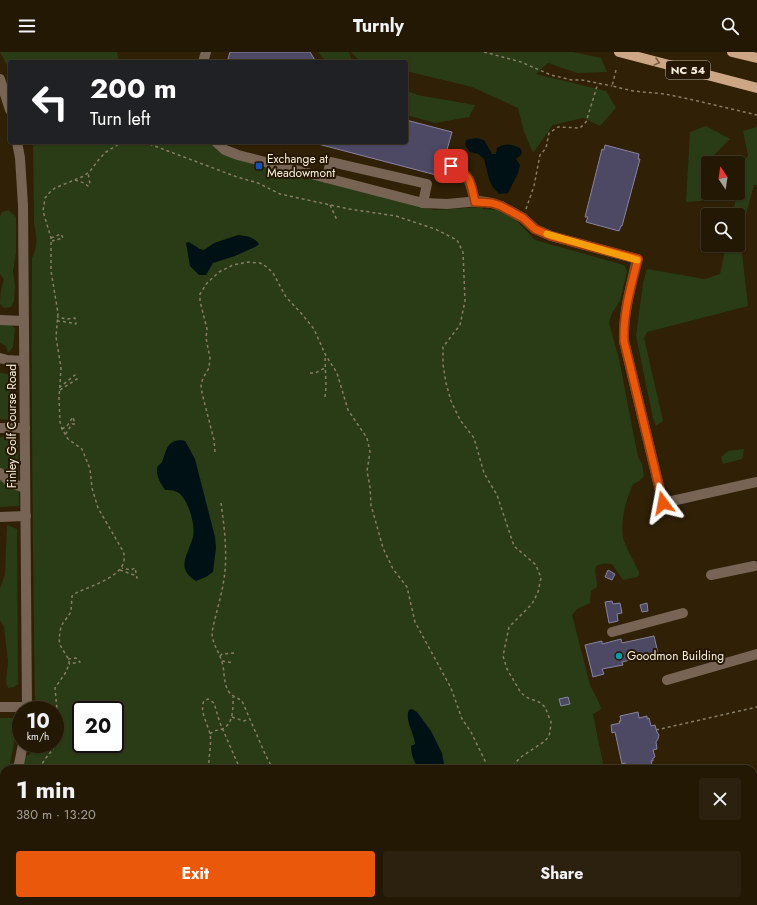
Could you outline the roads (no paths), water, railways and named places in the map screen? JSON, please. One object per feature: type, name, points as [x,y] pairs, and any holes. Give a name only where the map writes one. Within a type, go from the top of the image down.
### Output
[{"type":"main road","name":"NC 54","points":[[619,52],[757,88]]},
{"type":"main road","points":[[732,52],[757,58]]},
{"type":"street","points":[[1,83],[8,104]]},
{"type":"street","name":"Finley Golf Course Road","points":[[18,144],[23,205],[27,701]]},
{"type":"street","points":[[218,144],[225,150],[238,155],[423,203],[492,203],[501,206],[523,218],[535,229],[551,236],[638,259],[623,328],[624,341],[663,503],[757,482]]},
{"type":"street","points":[[326,178],[331,162],[426,184],[423,203]]},
{"type":"street","points":[[444,163],[459,169],[469,178],[475,202]]},
{"type":"street","points":[[0,320],[24,321]]},
{"type":"street","points":[[0,358],[24,361]]},
{"type":"street","points":[[0,428],[25,428]]},
{"type":"street","points":[[0,473],[11,483],[25,488]]},
{"type":"street","points":[[0,517],[26,516]]},
{"type":"street","points":[[711,575],[754,566]]},
{"type":"street","points":[[612,632],[683,613]]},
{"type":"street","points":[[667,680],[757,654]]},
{"type":"street","points":[[0,707],[12,708]]},
{"type":"street","points":[[19,765],[21,753]]},
{"type":"place","name":"Exchange at Meadowmont","points":[[259,166]]},
{"type":"place","name":"Goodmon Building","points":[[619,656]]}]
